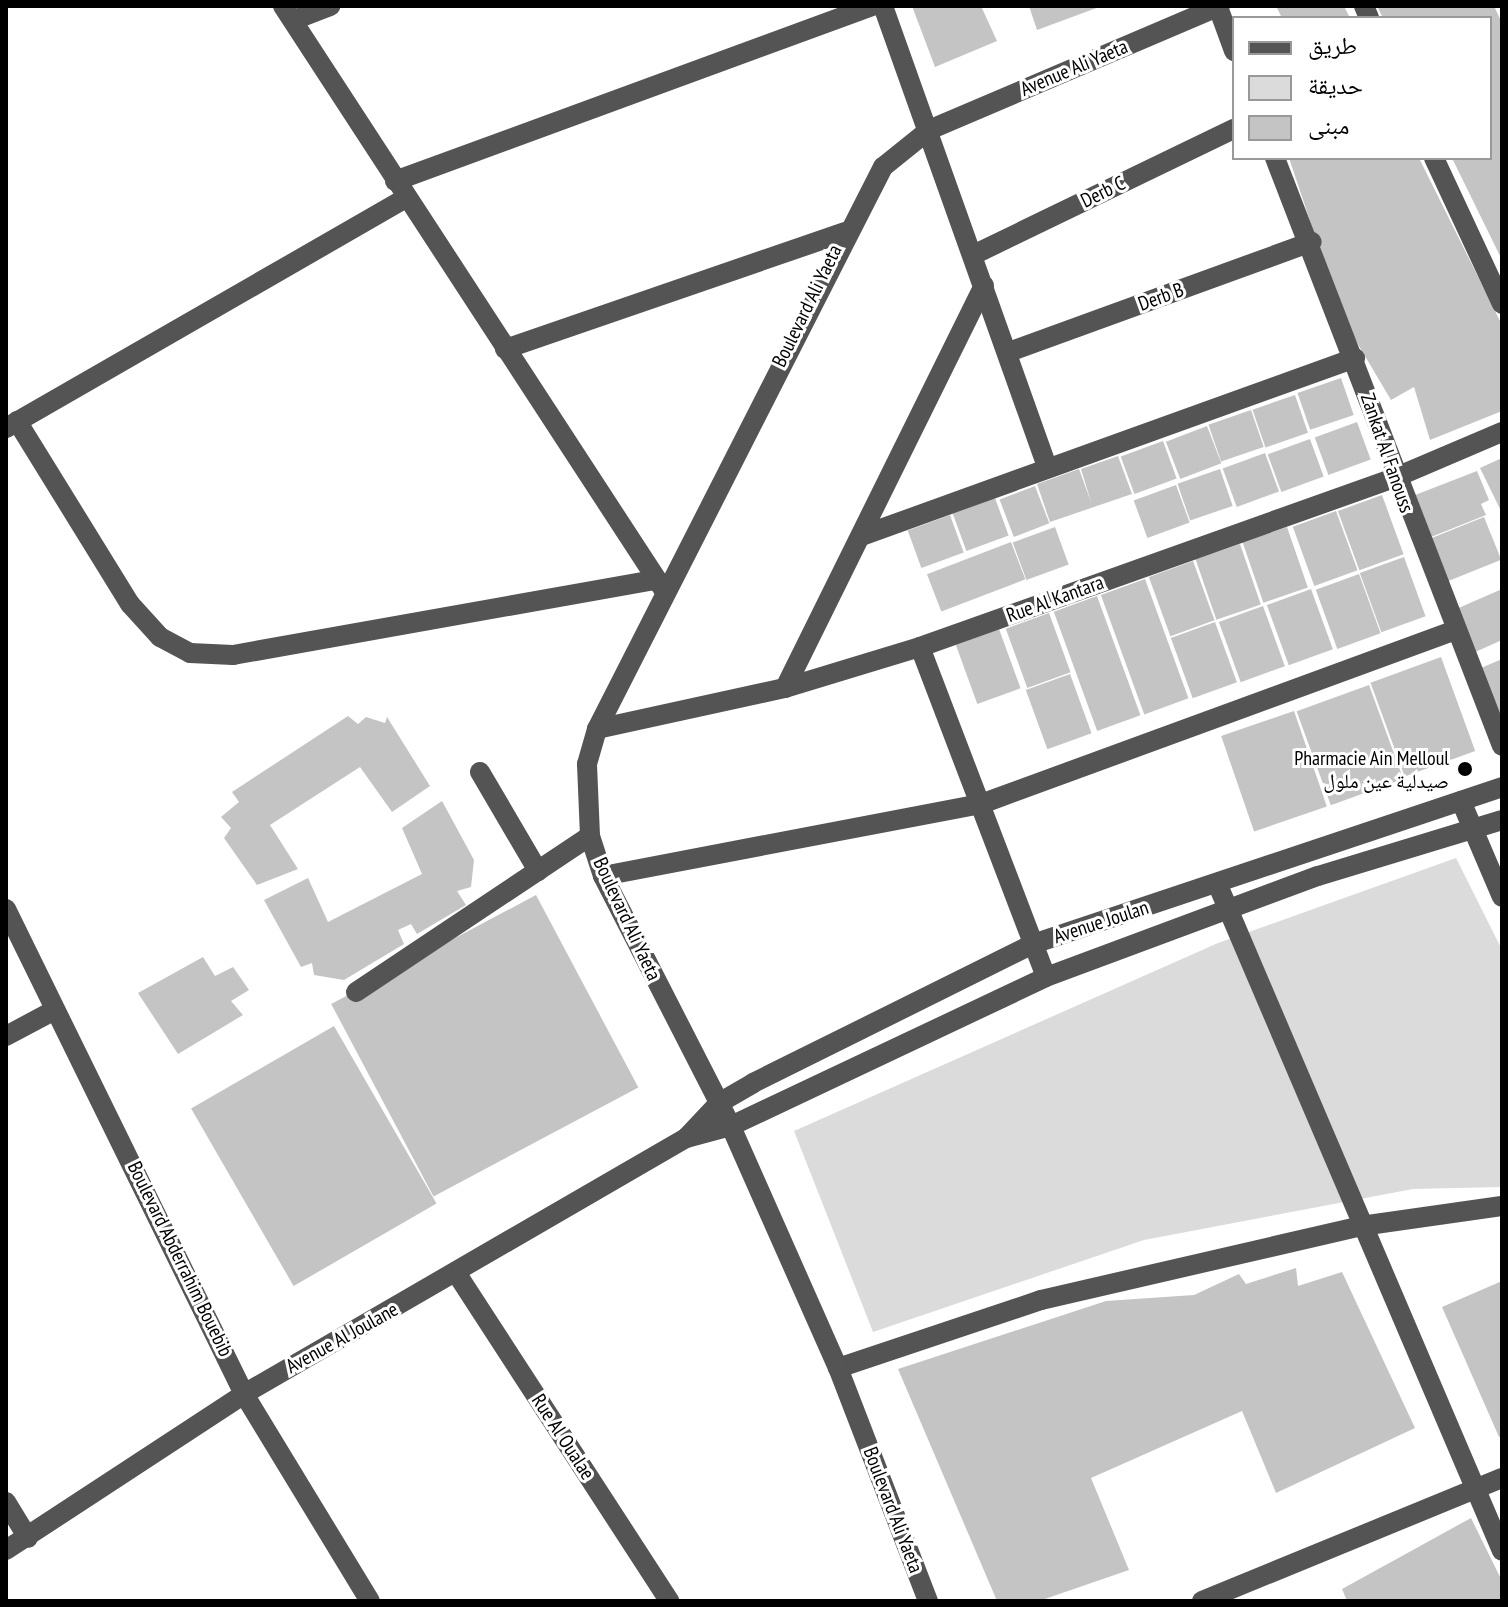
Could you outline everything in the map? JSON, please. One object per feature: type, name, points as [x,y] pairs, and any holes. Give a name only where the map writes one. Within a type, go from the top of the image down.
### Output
[{"type":"street","points":[[330,6],[289,13],[400,189],[660,586],[233,655],[190,653],[160,637],[130,604],[12,424],[400,189],[872,6]]},
{"type":"street","points":[[883,6],[1009,352],[1046,465]]},
{"type":"street","points":[[1219,6],[1232,45]]},
{"type":"street","name":"Avenue Ali Yaeta","points":[[929,130],[1219,6]]},
{"type":"street","name":"Boulevard Ali Yaeta","points":[[928,1601],[838,1368],[731,1126],[603,876],[590,836],[585,784],[597,729],[660,586],[844,232],[883,167],[929,130]]},
{"type":"street","name":"Derb C","points":[[973,255],[1232,130]]},
{"type":"street","name":"Zankat Al Fanouss","points":[[1276,160],[1312,242],[1355,358],[1394,478],[1453,631],[1502,746]]},
{"type":"street","points":[[1435,160],[1502,304]]},
{"type":"street","points":[[505,349],[844,232]]},
{"type":"street","name":"Derb B","points":[[1009,352],[1312,242]]},
{"type":"street","points":[[785,688],[864,535],[984,285]]},
{"type":"street","points":[[864,535],[1046,465],[1355,358]]},
{"type":"street","name":"Rue Al Kantara","points":[[597,729],[785,688],[920,647],[1394,478],[1502,432]]},
{"type":"street","points":[[603,876],[981,804],[1453,631]]},
{"type":"street","points":[[920,647],[1046,977]]},
{"type":"street","points":[[480,772],[538,871]]},
{"type":"street","name":"Avenue Joulan","points":[[719,1103],[1033,944],[1502,787]]},
{"type":"street","points":[[1461,801],[1476,829],[1502,897]]},
{"type":"street","name":"Avenue Joulan","points":[[731,1126],[1046,977],[1226,912],[1502,820]]},
{"type":"street","points":[[356,992],[590,836]]},
{"type":"street","points":[[1217,883],[1226,912],[1471,1490],[1502,1551]]},
{"type":"street","name":"Boulevard Abderrahim Bouebib","points":[[6,909],[244,1394],[370,1601]]},
{"type":"street","points":[[6,1036],[55,1010]]},
{"type":"street","name":"Avenue Al Joulane","points":[[686,1138],[719,1103]]},
{"type":"street","name":"Avenue Al Joulane","points":[[6,1550],[244,1394],[457,1274],[686,1138],[731,1126]]},
{"type":"street","points":[[838,1368],[1041,1300],[1361,1226],[1502,1206]]},
{"type":"street","name":"Rue Al Oualae","points":[[457,1274],[669,1601]]},
{"type":"street","points":[[1202,1601],[1502,1478]]},
{"type":"street","points":[[6,1502],[28,1538]]},
{"type":"green space","points":[[1456,858],[1502,950],[1502,1187],[1413,1189],[1144,1240],[873,1332],[794,1131],[1218,943]]},
{"type":"building","points":[[912,6],[981,6],[997,41],[935,67]]},
{"type":"building","points":[[1029,6],[1102,6],[1037,30]]},
{"type":"building","points":[[1276,6],[1344,6],[1349,16],[1281,16]]},
{"type":"building","points":[[1377,6],[1494,6],[1502,23],[1502,260],[1453,160],[1492,160],[1492,16],[1382,16]]},
{"type":"building","points":[[1290,160],[1420,160],[1502,325],[1502,411],[1430,440],[1414,387],[1391,400],[1343,319]]},
{"type":"building","points":[[1341,378],[1354,415],[1310,430],[1298,393]]},
{"type":"building","points":[[1295,395],[1308,433],[1265,447],[1252,410]]},
{"type":"building","points":[[1251,410],[1264,447],[1221,462],[1208,425]]},
{"type":"building","points":[[1357,422],[1371,460],[1328,475],[1315,437]]},
{"type":"building","points":[[1207,426],[1221,463],[1180,479],[1166,442]]},
{"type":"building","points":[[1310,439],[1324,477],[1281,492],[1268,454]]},
{"type":"building","points":[[1163,441],[1177,479],[1134,494],[1121,456]]},
{"type":"building","points":[[1265,453],[1279,492],[1237,507],[1223,468]]},
{"type":"building","points":[[1118,456],[1132,494],[1050,522],[1037,484],[1079,469],[1091,502],[1081,469]]},
{"type":"building","points":[[1502,458],[1502,513],[1480,468]]},
{"type":"building","points":[[1220,469],[1233,506],[1190,521],[1177,484]]},
{"type":"building","points":[[1477,471],[1489,500],[1481,504],[1486,515],[1426,539],[1410,497]]},
{"type":"building","points":[[1176,485],[1190,523],[1147,538],[1134,500]]},
{"type":"building","points":[[1035,486],[1049,523],[1014,537],[1000,500]]},
{"type":"building","points":[[1382,495],[1404,554],[1359,570],[1338,511]]},
{"type":"building","points":[[995,498],[1009,536],[966,551],[953,513]]},
{"type":"building","points":[[1336,511],[1358,570],[1314,586],[1293,527]]},
{"type":"building","points":[[950,515],[964,553],[921,568],[908,530]]},
{"type":"building","points":[[1484,517],[1501,560],[1443,583],[1426,541]]},
{"type":"building","points":[[1055,527],[1069,565],[1026,580],[1013,542]]},
{"type":"building","points":[[1287,527],[1308,588],[1263,603],[1243,542]]},
{"type":"building","points":[[1011,542],[1025,579],[941,612],[927,574]]},
{"type":"building","points":[[1240,544],[1261,605],[1216,620],[1196,559]]},
{"type":"building","points":[[1404,557],[1426,616],[1381,632],[1360,573]]},
{"type":"building","points":[[1193,561],[1215,620],[1170,636],[1149,577]]},
{"type":"building","points":[[1359,574],[1381,633],[1337,649],[1316,590]]},
{"type":"building","points":[[1145,579],[1188,698],[1144,714],[1101,595]]},
{"type":"building","points":[[1311,589],[1333,649],[1289,665],[1267,605]]},
{"type":"building","points":[[1502,589],[1502,640],[1473,653],[1454,610]]},
{"type":"building","points":[[1097,596],[1140,715],[1097,731],[1054,612]]},
{"type":"building","points":[[1263,606],[1285,666],[1241,682],[1219,622]]},
{"type":"building","points":[[1049,613],[1071,672],[1027,688],[1006,629]]},
{"type":"building","points":[[1215,622],[1237,682],[1193,698],[1171,638]]},
{"type":"building","points":[[999,629],[1021,688],[977,704],[956,645]]},
{"type":"building","points":[[1441,657],[1475,751],[1405,777],[1371,683]]},
{"type":"building","points":[[1502,659],[1502,725],[1481,668]]},
{"type":"building","points":[[1070,674],[1092,733],[1047,749],[1026,690]]},
{"type":"building","points":[[1369,685],[1403,779],[1331,805],[1297,711]]},
{"type":"building","points":[[1294,711],[1327,806],[1254,832],[1221,736]]},
{"type":"building","points":[[348,716],[358,724],[366,717],[385,723],[387,717],[430,786],[392,812],[360,767],[270,825],[298,869],[257,885],[224,838],[231,828],[221,817],[239,802],[232,792]]},
{"type":"building","points":[[442,801],[474,860],[471,887],[457,891],[466,905],[417,934],[411,924],[398,930],[404,944],[344,980],[314,975],[312,963],[301,967],[264,900],[308,878],[328,922],[422,874],[402,828]]},
{"type":"building","points":[[536,895],[638,1087],[434,1196],[331,1004]]},
{"type":"building","points":[[203,957],[215,976],[233,967],[249,990],[231,1001],[243,1015],[178,1054],[138,993]]},
{"type":"building","points":[[334,1026],[436,1204],[294,1286],[191,1108]]},
{"type":"building","points":[[1296,1268],[1298,1286],[1342,1272],[1415,1428],[1276,1493],[1242,1411],[1091,1478],[1129,1570],[1039,1601],[997,1601],[898,1369],[1106,1301],[1194,1295],[1239,1274],[1246,1284]]},
{"type":"building","points":[[1502,1281],[1502,1436],[1499,1437],[1442,1307]]},
{"type":"building","points":[[1471,1518],[1502,1581],[1502,1601],[1347,1601],[1342,1589]]},
{"type":"place","name":"Pharmacie Ain Melloul صيدلية عين ملول","points":[[1465,769]]}]
